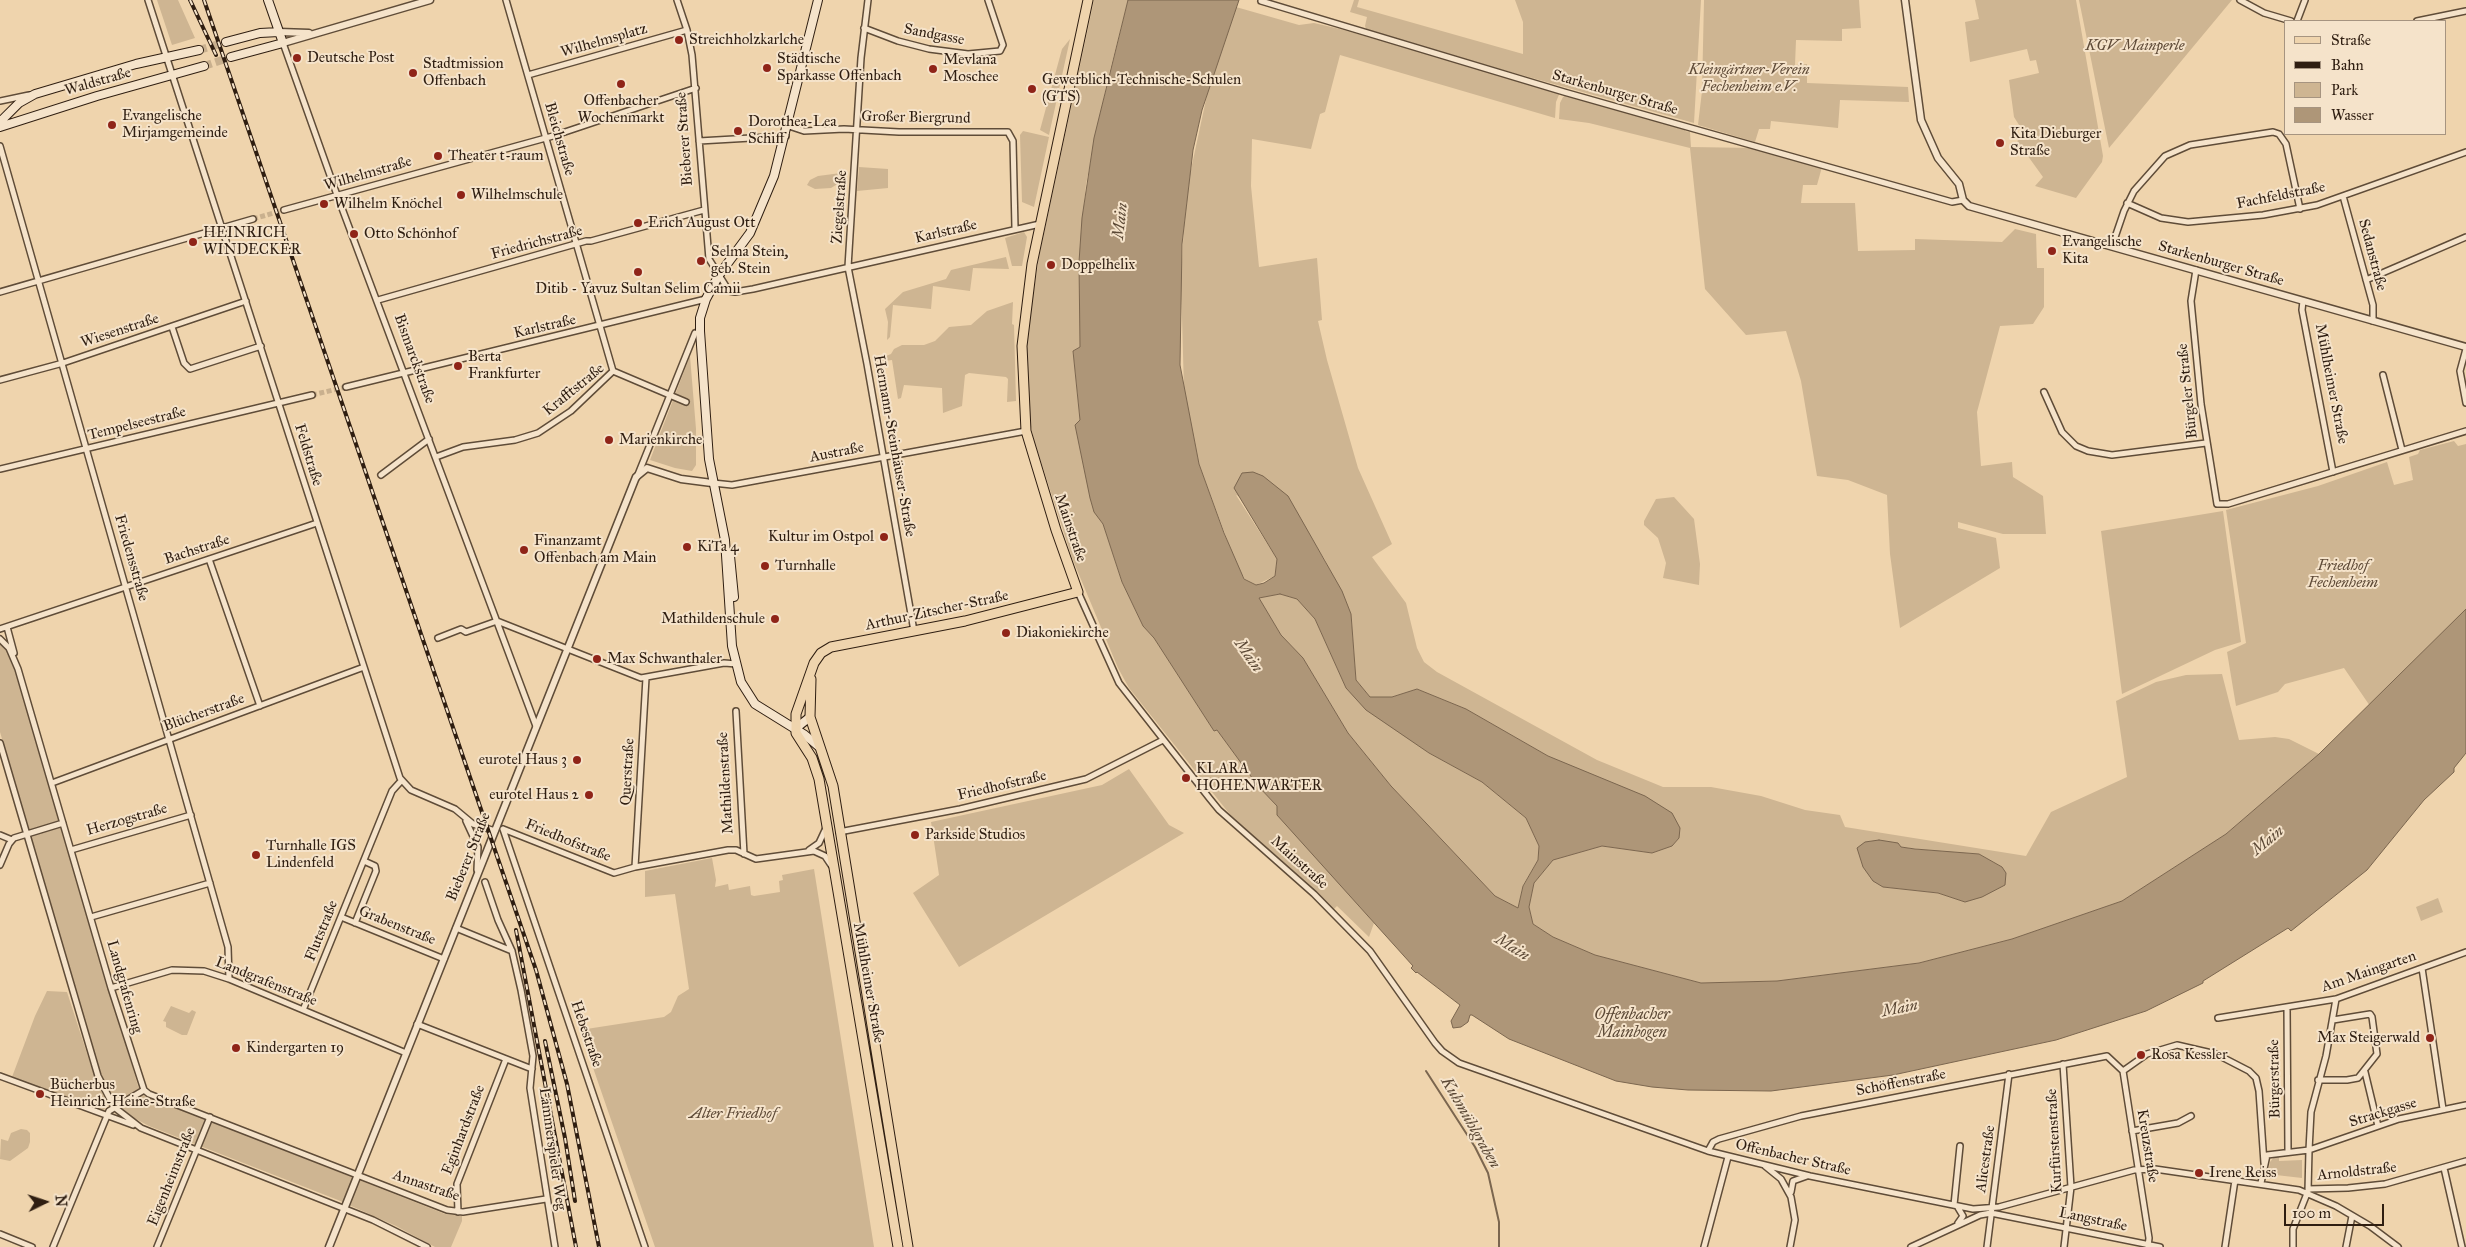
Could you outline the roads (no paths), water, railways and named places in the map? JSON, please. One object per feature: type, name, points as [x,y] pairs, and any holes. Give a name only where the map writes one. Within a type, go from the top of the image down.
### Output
[{"type":"main road","name":"Bismarckstraße","points":[[268,0],[283,43]]},
{"type":"main road","name":"Bieberer Straße","points":[[698,332],[706,299],[718,275],[750,233],[774,176],[789,126],[818,0]]},
{"type":"main road","name":"Mainstraße","points":[[1078,592],[1056,530],[1026,431],[1022,346],[1023,322],[1040,224],[1088,0]]},
{"type":"main road","points":[[226,42],[260,33],[279,32]]},
{"type":"main road","points":[[231,57],[283,43]]},
{"type":"main road","name":"Waldstraße","points":[[0,122],[19,103],[35,94],[130,66],[199,50]]},
{"type":"main road","name":"Waldstraße","points":[[0,127],[173,71],[204,66]]},
{"type":"main road","points":[[698,332],[712,483],[725,540],[732,646],[740,682],[750,699],[765,712],[795,729],[818,746]]},
{"type":"main road","name":"Arthur-Zitscher-Straße","points":[[795,729],[798,706],[812,669],[818,657],[831,647],[965,621],[1078,592]]},
{"type":"main road","points":[[795,729],[810,717],[812,669]]},
{"type":"main road","name":"Mühlheimer Straße","points":[[810,717],[814,735],[833,786],[908,1247]]},
{"type":"main road","name":"Mühlheimer Straße","points":[[795,729],[799,740],[816,768],[858,1001],[898,1247]]},
{"type":"street","name":"Feldstraße","points":[[148,0],[169,58],[401,781]]},
{"type":"street","points":[[283,43],[430,0]]},
{"type":"street","name":"Bleichstraße","points":[[506,0],[613,371]]},
{"type":"street","name":"Bieberer Straße","points":[[677,0],[688,30],[696,88],[709,259],[718,275]]},
{"type":"street","name":"Ziegelstraße","points":[[848,267],[860,75],[868,0]]},
{"type":"street","name":"Sandgasse","points":[[864,28],[898,41],[929,49],[968,54],[1002,50],[1003,44],[988,0]]},
{"type":"street","points":[[1905,0],[1921,120],[1938,158],[1959,184],[1963,200]]},
{"type":"street","points":[[2240,0],[2264,13],[2288,20]]},
{"type":"street","points":[[2297,20],[2305,0]]},
{"type":"street","name":"Starkenburger Straße","points":[[1261,1],[1564,92],[1952,202],[1963,200],[1969,206],[2466,348]]},
{"type":"street","points":[[2422,20],[2466,11]]},
{"type":"street","name":"Wilhelmsplatz","points":[[528,75],[688,30]]},
{"type":"street","points":[[279,32],[315,33]]},
{"type":"street","name":"Bismarckstraße","points":[[283,43],[404,374],[430,439],[536,726]]},
{"type":"street","points":[[545,138],[696,88]]},
{"type":"street","name":"Waldstraße","points":[[0,101],[35,94]]},
{"type":"street","name":"Großer Biergrund","points":[[789,126],[804,131],[858,129],[899,132],[1003,131],[1010,133],[1012,136],[1015,228]]},
{"type":"street","points":[[2112,246],[2127,203],[2157,164],[2173,151],[2190,145],[2274,132],[2282,135],[2285,140],[2300,209]]},
{"type":"street","points":[[699,141],[786,136]]},
{"type":"street","name":"Wilhelmstraße","points":[[284,210],[545,138]]},
{"type":"street","name":"Friedensstraße","points":[[0,146],[88,448],[228,947],[229,978]]},
{"type":"street","name":"Fachfeldstraße","points":[[2127,203],[2161,218],[2188,222],[2300,209],[2343,196],[2466,152]]},
{"type":"street","name":"Sedanstraße","points":[[2343,196],[2374,312],[2373,321]]},
{"type":"street","name":"Friedrichstraße","points":[[378,300],[704,210]]},
{"type":"street","points":[[0,292],[254,219]]},
{"type":"street","name":"Karlstraße","points":[[718,275],[726,288],[738,292],[1015,228],[1040,224]]},
{"type":"street","points":[[2366,280],[2466,237]]},
{"type":"street","name":"Hermann-Steinhäuser-Straße","points":[[848,267],[914,631]]},
{"type":"street","name":"Bürgeler Straße","points":[[2196,270],[2191,301],[2206,443],[2217,504],[2220,505],[2333,472]]},
{"type":"street","name":"Karlstraße","points":[[346,387],[692,304],[706,299]]},
{"type":"street","name":"Wiesenstraße","points":[[0,380],[63,363],[246,301]]},
{"type":"street","name":"Mühlheimer Straße","points":[[2303,301],[2302,310],[2333,472]]},
{"type":"street","points":[[692,304],[698,308],[700,318]]},
{"type":"street","points":[[172,327],[184,364],[190,369],[261,346]]},
{"type":"street","name":"Bieberer Straße","points":[[329,1247],[476,875],[498,829],[566,650],[669,395],[698,332]]},
{"type":"street","points":[[2466,348],[2460,371],[2466,403]]},
{"type":"street","name":"Krafftstraße","points":[[436,457],[463,447],[515,440],[538,433],[560,420],[607,379],[613,371],[686,402]]},
{"type":"street","points":[[2383,375],[2402,450]]},
{"type":"street","points":[[2044,392],[2062,432],[2072,443],[2088,451],[2112,455],[2206,443]]},
{"type":"street","points":[[279,403],[312,395]]},
{"type":"street","name":"Tempelseestraße","points":[[0,469],[279,403]]},
{"type":"street","name":"Austraße","points":[[712,483],[732,485],[1026,431]]},
{"type":"street","points":[[2333,472],[2466,431]]},
{"type":"street","points":[[381,475],[430,439]]},
{"type":"street","points":[[636,477],[647,468],[691,481],[712,483]]},
{"type":"street","name":"Bachstraße","points":[[0,629],[317,524]]},
{"type":"street","points":[[209,559],[260,706]]},
{"type":"street","name":"Mainstraße","points":[[1078,592],[1116,677],[1219,810],[1314,894],[1378,961]]},
{"type":"street","points":[[438,638],[461,629],[466,632],[497,621],[636,678],[646,678],[724,663],[737,664]]},
{"type":"street","name":"Landgrafenring","points":[[7,627],[71,850],[144,1090]]},
{"type":"street","name":"Landgrafenring","points":[[0,639],[9,648],[18,669]]},
{"type":"street","name":"Blücherstraße","points":[[52,783],[364,666]]},
{"type":"street","name":"Querstraße","points":[[635,867],[646,678]]},
{"type":"street","name":"Mathildenstraße","points":[[736,711],[744,854]]},
{"type":"street","name":"Friedhofstraße","points":[[839,832],[932,815],[1086,780],[1163,740]]},
{"type":"street","points":[[0,743],[98,1076],[104,1091],[114,1107],[136,1125]]},
{"type":"street","points":[[401,781],[411,790],[454,809],[474,824],[498,829]]},
{"type":"street","name":"Flutstraße","points":[[303,1010],[392,791],[401,781]]},
{"type":"street","name":"Herzogstraße","points":[[71,850],[191,815]]},
{"type":"street","points":[[463,817],[478,847],[476,875]]},
{"type":"street","points":[[0,866],[12,840],[26,833],[64,823]]},
{"type":"street","points":[[806,850],[819,843],[827,825]]},
{"type":"street","name":"Friedhofstraße","points":[[498,829],[614,873],[635,867],[728,850],[756,859],[806,850]]},
{"type":"street","name":"Hebestraße","points":[[498,829],[646,1247]]},
{"type":"street","points":[[0,835],[12,840]]},
{"type":"street","points":[[806,850],[818,852],[825,856],[835,875]]},
{"type":"street","name":"Flutstraße","points":[[355,923],[376,871],[374,866],[364,861]]},
{"type":"street","name":"Lämmerspieler Weg","points":[[485,882],[498,920],[512,952],[521,990],[533,1056],[530,1088],[555,1247]]},
{"type":"street","points":[[91,917],[210,883]]},
{"type":"street","name":"Grabenstraße","points":[[341,917],[444,959]]},
{"type":"street","points":[[456,928],[512,952]]},
{"type":"street","name":"Am Maingarten","points":[[2218,1018],[2336,999],[2466,952]]},
{"type":"street","name":"Offenbacher Straße","points":[[1378,961],[1434,1043],[1452,1058],[1476,1069],[1728,1157],[1955,1206],[1991,1211],[2139,1169],[2156,1169],[2308,1191]]},
{"type":"street","points":[[2422,968],[2443,1109]]},
{"type":"street","name":"Landgrafenstraße","points":[[112,988],[177,969],[204,971],[229,978],[406,1053]]},
{"type":"street","points":[[2293,1247],[2293,1229],[2308,1191],[2310,1121],[2336,999]]},
{"type":"street","name":"Bürgerstraße","points":[[2287,1007],[2288,1151]]},
{"type":"street","points":[[2318,1080],[2354,1079],[2365,1072],[2377,1054],[2370,1014],[2333,1020]]},
{"type":"street","points":[[418,1024],[532,1069]]},
{"type":"street","points":[[2123,1071],[2147,1054],[2176,1045],[2216,1054],[2249,1071],[2255,1076],[2257,1084],[2264,1163],[2261,1183]]},
{"type":"street","name":"Schöffenstraße","points":[[1708,1151],[1711,1144],[1719,1139],[1791,1118],[2009,1074],[2107,1056],[2123,1071]]},
{"type":"street","name":"Eginhardstraße","points":[[458,1212],[457,1184],[506,1059]]},
{"type":"street","name":"Kurfürstenstraße","points":[[2063,1064],[2071,1187],[2064,1247]]},
{"type":"street","name":"Kreuzstraße","points":[[2123,1071],[2149,1246]]},
{"type":"street","points":[[2365,1072],[2378,1126]]},
{"type":"street","name":"Alicestraße","points":[[1987,1247],[2009,1074]]},
{"type":"street","points":[[0,1076],[106,1116],[136,1125],[385,1225],[427,1247]]},
{"type":"street","points":[[53,1247],[106,1116],[114,1107],[144,1090],[149,1094],[358,1174]]},
{"type":"street","name":"Strackgasse","points":[[2264,1163],[2270,1153],[2309,1150],[2378,1126],[2466,1105]]},
{"type":"street","points":[[2132,1131],[2178,1123],[2190,1116]]},
{"type":"street","name":"Eigenheimstraße","points":[[157,1247],[210,1117]]},
{"type":"street","points":[[1947,1230],[1962,1219],[1962,1211],[1955,1206],[1960,1146]]},
{"type":"street","points":[[1704,1247],[1728,1157]]},
{"type":"street","name":"Arnoldstraße","points":[[2308,1191],[2385,1184],[2466,1161]]},
{"type":"street","points":[[1762,1164],[1782,1179],[1791,1197]]},
{"type":"street","points":[[2444,1168],[2462,1247]]},
{"type":"street","name":"Annastraße","points":[[358,1174],[447,1210],[458,1212],[546,1199]]},
{"type":"street","points":[[1790,1247],[1795,1220],[1791,1188],[1793,1181],[1810,1176]]},
{"type":"street","points":[[2225,1247],[2235,1180]]},
{"type":"street","points":[[2308,1191],[2352,1216],[2398,1247]]},
{"type":"street","points":[[2011,1204],[2008,1208],[2009,1212],[2015,1217]]},
{"type":"street","points":[[1911,1247],[1991,1211]]},
{"type":"street","name":"Langstraße","points":[[1991,1211],[2160,1247]]},
{"type":"street","points":[[2346,1247],[2352,1216]]},
{"type":"street","points":[[0,1234],[32,1247]]},
{"type":"water","name":"Offenbacher Mainbogen","points":[[1128,0],[1239,0],[1202,110],[1193,150],[1182,244],[1180,365],[1199,464],[1224,533],[1244,579],[1256,585],[1264,583],[1275,576],[1277,559],[1234,488],[1242,473],[1253,472],[1263,476],[1288,496],[1342,591],[1351,614],[1356,680],[1370,697],[1392,697],[1417,689],[1466,709],[1548,756],[1645,796],[1672,813],[1680,828],[1679,838],[1672,846],[1652,853],[1602,846],[1553,860],[1534,883],[1529,907],[1533,924],[1553,937],[1595,955],[1701,983],[1777,981],[1919,963],[2012,939],[2122,901],[2226,834],[2319,754],[2466,609],[2466,753],[2454,768],[2454,772],[2424,800],[2367,870],[2291,931],[2288,928],[2203,981],[2203,983],[2146,1011],[2056,1040],[1893,1075],[1771,1091],[1688,1090],[1616,1081],[1509,1039],[1472,1015],[1470,1015],[1468,1022],[1461,1027],[1453,1028],[1451,1021],[1460,1005],[1411,968],[1413,966],[1277,815],[1277,806],[1258,786],[1217,730],[1214,731],[1154,638],[1143,626],[1122,582],[1103,524],[1094,512],[1075,425],[1080,420],[1073,351],[1080,347],[1079,262],[1082,218],[1094,138]],"holes":[[[1280,594],[1297,599],[1315,619],[1346,688],[1366,710],[1429,753],[1482,782],[1526,818],[1539,846],[1538,860],[1523,886],[1518,908],[1495,896],[1391,786],[1348,733],[1303,658],[1281,635],[1259,598]]]},
{"type":"water","points":[[1879,840],[1898,843],[1901,847],[1915,849],[1979,854],[2002,867],[2006,873],[2005,885],[1982,897],[1965,902],[1938,893],[1883,887],[1873,881],[1863,867],[1857,848],[1865,842]]},
{"type":"waterway","name":"Kuhmühlgraben","points":[[1426,1071],[1475,1147],[1488,1173],[1499,1222],[1499,1247]]},
{"type":"tunnel","points":[[199,50],[226,42]]},
{"type":"tunnel","points":[[204,66],[231,57]]},
{"type":"tunnel","points":[[253,219],[284,210]]},
{"type":"tunnel","points":[[312,395],[346,387]]},
{"type":"railway","points":[[190,0],[216,55]]},
{"type":"railway","points":[[204,0],[536,970],[567,1084],[599,1247]]},
{"type":"railway","points":[[516,930],[576,1247]]},
{"type":"railway","points":[[545,1041],[565,1138],[575,1201]]},
{"type":"place","name":"Streichholzkarlche","points":[[679,40]]},
{"type":"place","name":"Deutsche Post","points":[[297,58]]},
{"type":"place","name":"Städtische Sparkasse Offenbach","points":[[767,68]]},
{"type":"place","name":"Mevlana Moschee","points":[[933,69]]},
{"type":"place","name":"Stadtmission Offenbach","points":[[413,73]]},
{"type":"place","name":"Offenbacher Wochenmarkt","points":[[621,84]]},
{"type":"place","name":"Gewerblich-Technische-Schulen (GTS)","points":[[1032,89]]},
{"type":"place","name":"Evangelische Mirjamgemeinde","points":[[112,125]]},
{"type":"place","name":"Dorothea-Lea Schiff","points":[[738,131]]},
{"type":"place","name":"Kita Dieburger Straße","points":[[2000,143]]},
{"type":"place","name":"Theater t-raum","points":[[438,156]]},
{"type":"place","name":"Wilhelmschule","points":[[461,195]]},
{"type":"place","name":"Wilhelm Knöchel","points":[[324,204]]},
{"type":"place","name":"Erich August Ott","points":[[638,223]]},
{"type":"place","name":"Otto Schönhof","points":[[354,234]]},
{"type":"place","name":"HEINRICH WINDECKER","points":[[193,242]]},
{"type":"place","name":"Evangelische Kita","points":[[2052,251]]},
{"type":"place","name":"Selma Stein, geb. Stein","points":[[701,261]]},
{"type":"place","name":"Doppelhelix","points":[[1051,265]]},
{"type":"place","name":"Ditib - Yavuz Sultan Selim Camii","points":[[638,272]]},
{"type":"place","name":"Berta Frankfurter","points":[[458,366]]},
{"type":"place","name":"Marienkirche","points":[[609,440]]},
{"type":"place","name":"Kultur im Ostpol","points":[[884,537]]},
{"type":"place","name":"KiTa 4","points":[[687,547]]},
{"type":"place","name":"Finanzamt Offenbach am Main","points":[[524,550]]},
{"type":"place","name":"Turnhalle","points":[[765,566]]},
{"type":"place","name":"Mathildenschule","points":[[775,619]]},
{"type":"place","name":"Diakoniekirche","points":[[1006,633]]},
{"type":"place","name":"Max Schwanthaler","points":[[597,659]]},
{"type":"place","name":"eurotel Haus 3","points":[[577,760]]},
{"type":"place","name":"KLARA HOHENWARTER","points":[[1186,778]]},
{"type":"place","name":"eurotel Haus 2","points":[[589,795]]},
{"type":"place","name":"Parkside Studios","points":[[915,835]]},
{"type":"place","name":"Turnhalle IGS Lindenfeld","points":[[256,855]]},
{"type":"place","name":"Max Steigerwald","points":[[2430,1038]]},
{"type":"place","name":"Kindergarten 19","points":[[236,1048]]},
{"type":"place","name":"Rosa Kessler","points":[[2141,1055]]},
{"type":"place","name":"Bücherbus Heinrich-Heine-Straße","points":[[40,1094]]},
{"type":"place","name":"Irene Reiss","points":[[2199,1173]]},
{"type":"park label","name":"KGV Mainperle","points":[[2135,46]]},
{"type":"park label","name":"Kleingärtner-Verein Fechenheim e.V.","points":[[1749,78]]},
{"type":"park label","name":"Friedhof Fechenheim","points":[[2343,574]]},
{"type":"park label","name":"Alter Friedhof","points":[[733,1114]]},
{"type":"water label","name":"Main","points":[[1121,221]]},
{"type":"water label","name":"Main","points":[[1248,656]]},
{"type":"water label","name":"Main","points":[[2268,841]]},
{"type":"water label","name":"Main","points":[[1512,948]]},
{"type":"water label","name":"Main","points":[[1900,1009]]}]
